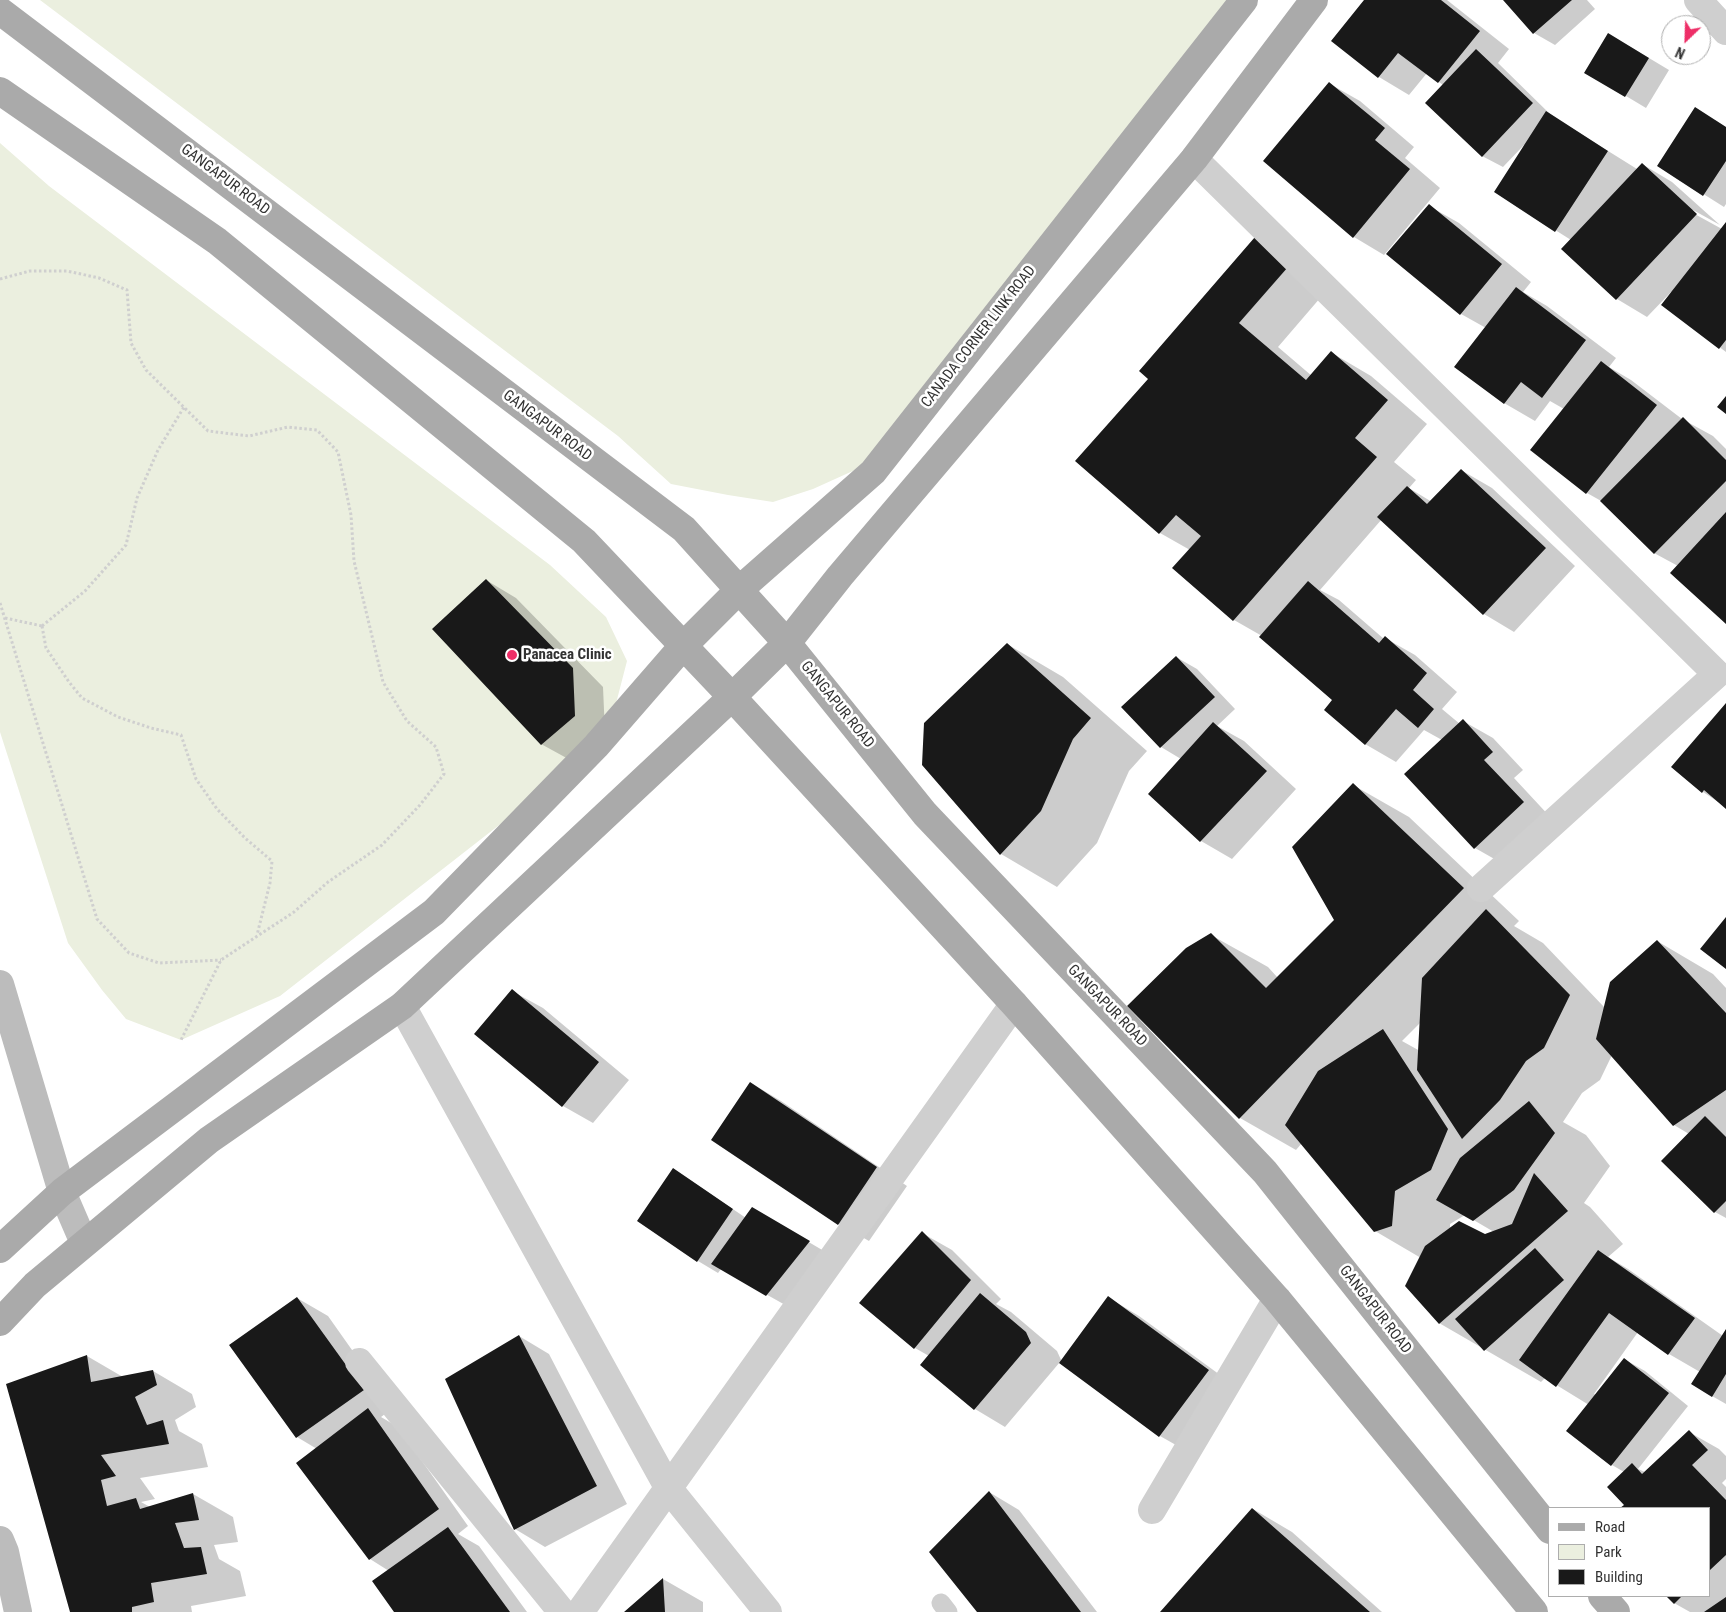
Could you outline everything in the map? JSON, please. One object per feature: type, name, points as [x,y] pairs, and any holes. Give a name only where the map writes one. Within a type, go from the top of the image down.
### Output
[{"type":"main road","name":"CANADA CORNER LINK ROAD","points":[[0,1249],[62,1192],[434,912],[596,746],[683,646],[739,590],[873,472],[1244,0]]},
{"type":"main road","points":[[0,1322],[35,1285],[208,1140],[402,1006],[732,697],[787,643],[840,576],[1194,158],[1314,0]]},
{"type":"main road","name":"GANGAPUR ROAD","points":[[0,11],[684,529],[787,643],[924,814],[1265,1172],[1548,1527]]},
{"type":"main road","points":[[0,91],[217,241],[584,541],[732,697],[1014,1004],[1277,1299],[1534,1612]]},
{"type":"main road","points":[[0,984],[62,1192],[84,1243]]},
{"type":"main road","points":[[0,1540],[5,1552],[18,1612]]},
{"type":"main road","points":[[1603,1597],[1616,1612]]},
{"type":"street","points":[[1698,0],[1726,31]]},
{"type":"street","points":[[1194,158],[1717,674],[1481,888]]},
{"type":"street","points":[[580,1612],[1014,1004]]},
{"type":"street","points":[[402,1006],[669,1489],[768,1612]]},
{"type":"street","points":[[1152,1510],[1277,1299]]},
{"type":"street","points":[[359,1362],[562,1612]]},
{"type":"street","points":[[741,1578],[744,1612]]},
{"type":"path","points":[[0,279],[30,271],[67,270],[99,278],[127,290],[130,343],[146,370],[208,431],[249,436],[288,427],[317,430],[338,452],[351,515],[354,561],[382,682],[407,721],[436,747],[444,774],[420,805],[382,845],[328,882],[294,912],[256,935],[221,960],[181,1040]]},
{"type":"path","points":[[42,626],[85,591],[126,544],[137,498],[158,450],[184,407]]},
{"type":"path","points":[[0,603],[96,918],[129,953],[159,963],[221,960]]},
{"type":"path","points":[[5,618],[42,626]]},
{"type":"path","points":[[42,626],[46,648],[82,698],[118,717],[151,728],[181,735],[196,779],[217,809],[245,838],[272,861],[270,883],[256,935]]},
{"type":"green space","points":[[40,0],[1251,0],[884,443],[855,470],[813,489],[773,502],[671,484],[618,436]]},
{"type":"green space","points":[[0,143],[49,186],[550,565],[606,617],[627,661],[613,715],[594,751],[280,996],[181,1040],[126,1019],[68,943],[0,732]]},
{"type":"building","points":[[1364,0],[1441,0],[1480,31],[1438,83],[1398,53],[1378,78],[1331,41]]},
{"type":"building","points":[[1503,0],[1572,0],[1533,34]]},
{"type":"building","points":[[1608,33],[1649,58],[1625,97],[1584,73]]},
{"type":"building","points":[[1476,49],[1533,103],[1482,157],[1425,103]]},
{"type":"building","points":[[1329,82],[1385,128],[1375,140],[1410,169],[1353,238],[1263,161]]},
{"type":"building","points":[[1695,107],[1726,127],[1726,161],[1703,196],[1657,166]]},
{"type":"building","points":[[1546,111],[1608,151],[1555,232],[1494,192]]},
{"type":"building","points":[[1642,163],[1697,214],[1616,300],[1561,249]]},
{"type":"building","points":[[1429,204],[1502,264],[1460,315],[1386,254]]},
{"type":"building","points":[[1726,222],[1726,340],[1719,349],[1661,305]]},
{"type":"building","points":[[1255,237],[1288,267],[1239,323],[1306,380],[1331,351],[1388,400],[1355,438],[1377,457],[1233,621],[1172,568],[1201,536],[1176,515],[1159,534],[1075,461],[1148,379],[1139,371]]},
{"type":"building","points":[[1516,287],[1586,340],[1542,398],[1521,382],[1504,404],[1454,367]]},
{"type":"building","points":[[1601,361],[1657,405],[1586,494],[1530,450]]},
{"type":"building","points":[[1726,396],[1726,414],[1717,407]]},
{"type":"building","points":[[1683,417],[1726,460],[1726,481],[1654,554],[1600,501]]},
{"type":"building","points":[[1461,469],[1546,548],[1483,615],[1377,517],[1407,486],[1427,504]]},
{"type":"building","points":[[1726,512],[1726,624],[1670,573]]},
{"type":"building","points":[[486,579],[573,668],[575,716],[541,745],[432,629]]},
{"type":"building","points":[[1308,581],[1379,643],[1385,636],[1427,673],[1413,690],[1434,709],[1418,728],[1396,709],[1365,745],[1324,710],[1332,700],[1259,637]]},
{"type":"building","points":[[1007,643],[1091,718],[1073,739],[1041,811],[1000,855],[922,765],[924,723]]},
{"type":"building","points":[[1176,656],[1215,697],[1160,748],[1121,707]]},
{"type":"building","points":[[1726,703],[1726,809],[1704,790],[1702,793],[1671,767]]},
{"type":"building","points":[[1463,719],[1493,752],[1484,760],[1524,802],[1474,849],[1404,774]]},
{"type":"building","points":[[1213,722],[1267,771],[1200,842],[1148,794]]},
{"type":"building","points":[[1353,783],[1464,888],[1239,1119],[1127,1006],[1186,948],[1211,933],[1266,988],[1334,920],[1292,847]]},
{"type":"building","points":[[1486,909],[1570,995],[1544,1048],[1526,1061],[1500,1100],[1462,1139],[1417,1070],[1422,978]]},
{"type":"building","points":[[1726,917],[1726,969],[1700,949]]},
{"type":"building","points":[[1657,940],[1726,1013],[1726,1090],[1673,1126],[1596,1039],[1610,982]]},
{"type":"building","points":[[512,989],[599,1062],[562,1107],[474,1034]]},
{"type":"building","points":[[1383,1029],[1448,1129],[1431,1170],[1395,1191],[1392,1226],[1374,1232],[1285,1125],[1318,1071]]},
{"type":"building","points":[[750,1082],[877,1167],[838,1225],[711,1140]]},
{"type":"building","points":[[1529,1101],[1555,1133],[1514,1190],[1473,1221],[1436,1200],[1460,1158]]},
{"type":"building","points":[[1705,1116],[1726,1137],[1726,1201],[1714,1213],[1661,1161]]},
{"type":"building","points":[[673,1168],[733,1209],[697,1262],[637,1221]]},
{"type":"building","points":[[1534,1173],[1568,1211],[1439,1324],[1405,1286],[1425,1246],[1459,1221],[1485,1234],[1512,1224]]},
{"type":"building","points":[[752,1207],[810,1241],[766,1296],[711,1264]]},
{"type":"building","points":[[922,1231],[971,1280],[914,1349],[859,1303]]},
{"type":"building","points":[[1535,1248],[1564,1280],[1484,1351],[1455,1319]]},
{"type":"building","points":[[1598,1250],[1695,1318],[1668,1355],[1609,1313],[1556,1387],[1519,1360]]},
{"type":"building","points":[[980,1293],[1026,1332],[1031,1343],[974,1410],[920,1365]]},
{"type":"building","points":[[1108,1296],[1209,1370],[1159,1437],[1059,1363]]},
{"type":"building","points":[[297,1297],[364,1390],[296,1438],[229,1345]]},
{"type":"building","points":[[1726,1329],[1726,1374],[1712,1397],[1691,1384]]},
{"type":"building","points":[[519,1335],[597,1486],[514,1530],[445,1379]]},
{"type":"building","points":[[87,1355],[91,1382],[153,1370],[157,1385],[135,1397],[147,1425],[163,1420],[169,1444],[101,1455],[116,1476],[101,1480],[107,1506],[136,1498],[140,1509],[193,1493],[199,1520],[175,1523],[184,1548],[201,1547],[207,1574],[151,1583],[154,1602],[132,1607],[132,1612],[70,1612],[6,1384]]},
{"type":"building","points":[[1624,1358],[1669,1393],[1611,1466],[1566,1431]]},
{"type":"building","points":[[368,1408],[439,1509],[369,1560],[296,1463]]},
{"type":"building","points":[[1689,1430],[1708,1450],[1692,1465],[1726,1500],[1726,1555],[1711,1569],[1711,1507],[1621,1507],[1624,1505],[1607,1487],[1632,1463],[1642,1474]]},
{"type":"building","points":[[989,1491],[1081,1612],[977,1612],[929,1552]]},
{"type":"building","points":[[1252,1508],[1370,1612],[1160,1612]]},
{"type":"building","points":[[448,1527],[510,1612],[394,1612],[372,1581]]},
{"type":"building","points":[[663,1578],[665,1612],[624,1612]]},
{"type":"building","points":[[1667,1597],[1681,1597],[1674,1604]]},
{"type":"building","points":[[1726,1597],[1726,1612],[1704,1612]]},
{"type":"place","name":"Panacea Clinic","points":[[512,655]]}]
